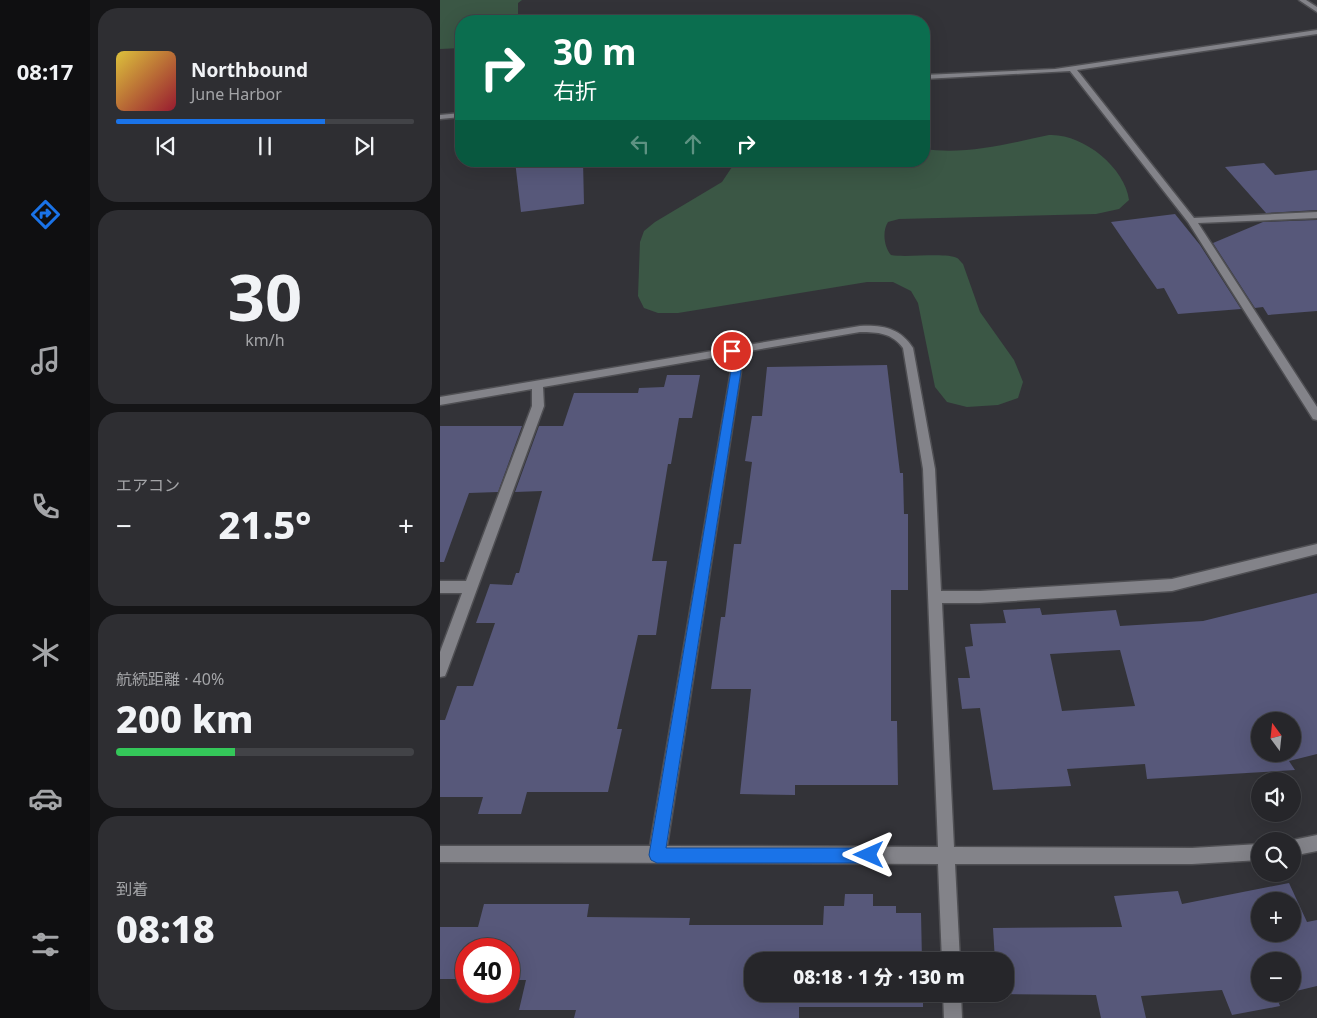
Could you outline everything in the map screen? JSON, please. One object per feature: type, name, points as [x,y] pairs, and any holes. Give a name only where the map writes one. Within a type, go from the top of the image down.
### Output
[{"type":"street","points":[[1302,0],[1317,10]]},
{"type":"street","points":[[930,77],[1054,71],[1317,32]]},
{"type":"street","points":[[1072,68],[1192,221],[1317,416]]},
{"type":"street","points":[[440,117],[455,116]]},
{"type":"street","points":[[1192,221],[1317,215]]},
{"type":"street","points":[[440,401],[860,329],[876,328],[891,331],[902,339],[908,348],[929,469],[951,952]]},
{"type":"street","points":[[657,855],[736,371],[732,351]]},
{"type":"street","points":[[440,671],[538,406],[538,384]]},
{"type":"street","points":[[934,597],[980,597],[1172,585],[1317,549]]},
{"type":"street","points":[[440,586],[471,587]]},
{"type":"street","points":[[1301,846],[1317,843]]},
{"type":"street","points":[[440,854],[1192,856],[1251,853]]},
{"type":"street","points":[[952,1002],[953,1018]]},
{"type":"green space","points":[[440,0],[522,0],[518,3],[518,15],[455,15],[455,48],[440,49]]},
{"type":"green space","points":[[1049,135],[1075,140],[1100,154],[1111,164],[1126,188],[1129,200],[1119,209],[1096,214],[899,219],[888,222],[884,234],[885,243],[891,255],[952,256],[958,258],[963,264],[980,312],[1014,360],[1019,372],[1023,382],[1018,398],[998,405],[967,407],[947,402],[935,387],[918,303],[911,291],[893,282],[867,282],[678,313],[658,313],[644,308],[638,296],[640,242],[644,231],[655,222],[722,182],[732,167],[930,167],[930,149],[955,151],[1002,145]]},
{"type":"building","points":[[1264,163],[1275,175],[1317,170],[1317,210],[1266,213],[1225,167]]},
{"type":"building","points":[[516,167],[583,167],[584,204],[521,212]]},
{"type":"building","points":[[1175,214],[1200,245],[1241,309],[1178,314],[1164,288],[1157,289],[1111,222]]},
{"type":"building","points":[[1317,220],[1317,311],[1268,315],[1263,307],[1255,308],[1213,243],[1263,222]]},
{"type":"building","points":[[887,365],[900,473],[903,473],[904,514],[908,514],[908,590],[891,590],[891,721],[897,721],[898,785],[795,785],[795,795],[740,794],[751,689],[711,689],[721,617],[725,617],[734,544],[741,544],[752,462],[745,461],[752,416],[762,416],[767,367]]},
{"type":"building","points":[[667,375],[700,375],[692,418],[679,418],[671,464],[668,464],[652,561],[667,561],[656,635],[638,635],[617,729],[622,729],[608,792],[527,792],[521,814],[478,814],[483,797],[440,797],[440,720],[445,720],[457,686],[473,686],[495,623],[476,623],[490,584],[512,585],[516,573],[519,573],[542,491],[515,492],[539,426],[563,426],[574,393],[638,393],[639,388],[664,387]]},
{"type":"building","points":[[440,426],[522,426],[498,492],[469,493],[444,562],[440,562]]},
{"type":"building","points":[[1317,593],[1317,754],[1301,758],[1301,712],[1251,712],[1251,762],[1290,762],[1295,770],[1147,779],[1145,764],[1067,769],[1071,786],[993,790],[980,708],[962,709],[958,678],[970,678],[965,647],[973,646],[970,624],[1006,623],[1003,610],[1040,608],[1042,615],[1116,610],[1120,626],[1203,621]],"holes":[[[1120,650],[1135,706],[1062,711],[1050,654]]]},
{"type":"building","points":[[1289,883],[1293,892],[1251,892],[1251,942],[1301,942],[1301,909],[1307,922],[1317,920],[1317,986],[1301,990],[1301,952],[1251,952],[1251,1002],[1279,1002],[1280,1006],[1232,1015],[1222,990],[1141,996],[1146,1018],[1101,1018],[1096,995],[1014,994],[1014,952],[994,952],[993,928],[1122,927],[1114,896],[1178,891],[1182,904]]},
{"type":"building","points":[[845,894],[873,894],[873,906],[896,906],[896,913],[921,913],[922,952],[744,952],[744,1002],[923,1002],[923,1007],[799,1007],[799,1018],[574,1018],[576,1010],[519,1010],[526,980],[520,980],[520,938],[455,938],[455,979],[440,979],[440,927],[478,927],[484,904],[589,904],[587,917],[690,918],[689,925],[823,925],[824,906],[844,906]]},
{"type":"route","points":[[732,351],[736,371],[657,855],[869,855]]}]
